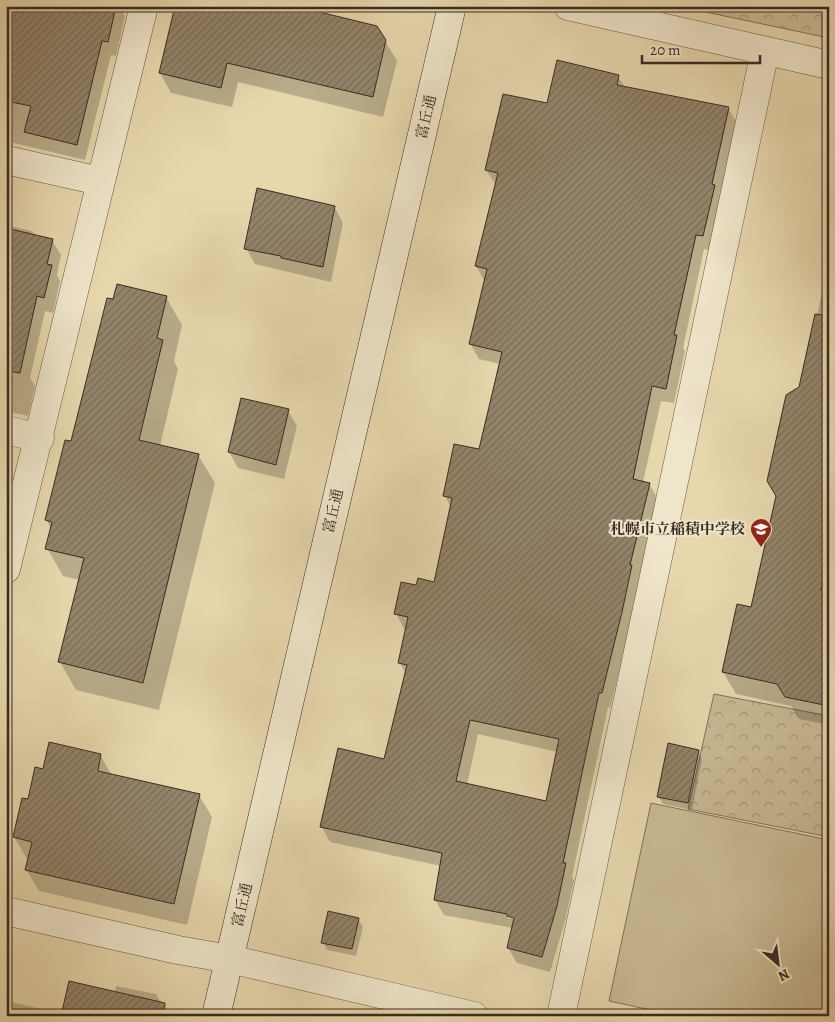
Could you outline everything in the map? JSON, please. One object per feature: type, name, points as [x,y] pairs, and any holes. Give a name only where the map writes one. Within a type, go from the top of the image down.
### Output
[{"type":"street","points":[[6,569],[40,438],[100,181],[144,6]]},
{"type":"street","name":"富丘通","points":[[216,1016],[452,6]]},
{"type":"street","points":[[568,6],[829,65]]},
{"type":"street","points":[[561,1016],[765,51]]},
{"type":"street","points":[[6,160],[100,181]]},
{"type":"street","points":[[6,430],[40,438]]},
{"type":"street","points":[[6,912],[178,950],[230,959],[474,1016]]},
{"type":"green space","points":[[677,6],[829,6],[829,38]]},
{"type":"green space","points":[[714,694],[829,716],[829,837],[688,809]]},
{"type":"green space","points":[[651,803],[829,840],[829,999],[825,1016],[679,1016],[609,1001]]},
{"type":"building","points":[[6,6],[116,6],[108,42],[102,41],[77,145],[24,132],[31,106],[6,101]]},
{"type":"building","points":[[175,6],[295,6],[377,26],[386,40],[373,97],[227,63],[221,88],[159,73]]},
{"type":"building","points":[[557,60],[619,75],[617,85],[729,107],[712,184],[715,185],[703,236],[696,235],[674,335],[677,335],[666,389],[652,386],[633,479],[650,483],[630,565],[632,565],[622,612],[602,693],[599,693],[563,863],[566,863],[557,906],[542,957],[507,948],[514,918],[507,916],[507,914],[434,900],[442,853],[320,827],[338,748],[384,759],[407,665],[398,663],[408,617],[394,614],[401,582],[416,585],[418,578],[434,582],[452,498],[443,496],[454,444],[479,449],[502,352],[469,344],[487,269],[475,266],[498,173],[485,170],[503,94],[547,103]],"holes":[[[470,720],[559,739],[546,801],[456,781]]]},
{"type":"building","points":[[257,188],[335,206],[323,267],[244,249]]},
{"type":"building","points":[[6,228],[53,239],[47,264],[52,265],[44,298],[37,296],[20,373],[6,371]]},
{"type":"building","points":[[117,284],[167,296],[157,338],[163,340],[139,440],[199,454],[143,683],[58,662],[84,558],[45,549],[52,522],[45,520],[65,440],[71,441],[107,298],[113,299]]},
{"type":"building","points":[[815,314],[829,316],[829,557],[821,590],[829,591],[829,706],[785,697],[777,684],[722,672],[737,604],[751,607],[776,496],[767,481],[786,395],[799,387]]},
{"type":"building","points":[[241,398],[289,409],[276,465],[228,452]]},
{"type":"building","points":[[49,742],[101,754],[98,771],[200,794],[174,904],[25,870],[32,842],[13,837],[22,798],[28,799],[35,767],[43,769]]},
{"type":"building","points":[[668,743],[699,750],[688,803],[657,797]]},
{"type":"building","points":[[328,911],[359,918],[352,949],[321,943]]},
{"type":"building","points":[[69,981],[165,1003],[164,1016],[61,1016]]},
{"type":"place","name":"札幌市立稲積中学校","points":[[761,548]]}]
